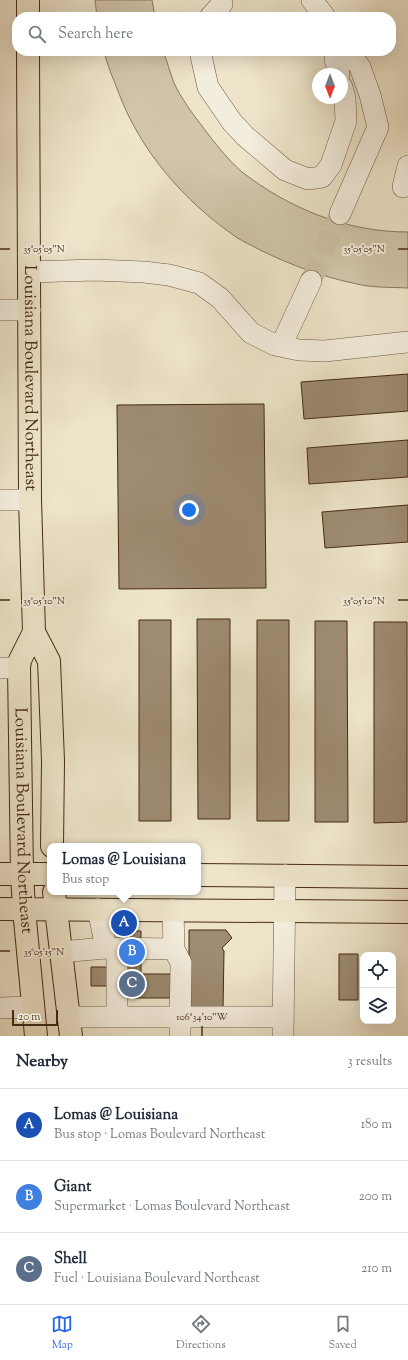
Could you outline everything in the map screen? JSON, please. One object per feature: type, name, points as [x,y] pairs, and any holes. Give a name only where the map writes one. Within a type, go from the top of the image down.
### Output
[{"type":"main road","points":[[28,0],[28,12]]},
{"type":"main road","name":"Louisiana Boulevard Northeast","points":[[28,56],[30,500],[34,632],[49,661],[53,761],[52,843]]},
{"type":"main road","name":"Louisiana Boulevard Northeast","points":[[34,632],[20,660],[10,668],[24,908],[36,1036]]},
{"type":"main road","points":[[0,874],[47,874]]},
{"type":"main road","points":[[201,875],[408,877]]},
{"type":"main road","points":[[0,908],[24,908],[54,900],[98,909],[408,912]]},
{"type":"main road","name":"Louisiana Boulevard Northeast","points":[[54,900],[69,1027]]},
{"type":"street","points":[[312,0],[321,12]]},
{"type":"street","points":[[201,56],[208,87],[232,122],[245,136],[285,170],[308,179],[322,177],[331,165],[346,121],[345,104]]},
{"type":"street","points":[[337,68],[335,59],[338,56]]},
{"type":"street","points":[[340,214],[378,127],[370,95],[360,67],[352,56]]},
{"type":"street","points":[[402,187],[408,166]]},
{"type":"street","points":[[30,272],[95,270],[144,272],[169,275],[199,283],[220,298],[251,333],[275,346],[299,350],[325,351],[408,342]]},
{"type":"street","points":[[281,346],[312,282]]},
{"type":"street","points":[[0,310],[30,310]]},
{"type":"street","points":[[0,500],[30,500]]},
{"type":"street","points":[[69,1027],[117,1017],[180,1027],[283,1027],[285,875]]},
{"type":"street","points":[[98,909],[112,948],[117,1017]]},
{"type":"street","points":[[173,910],[174,949],[181,963],[180,1027]]},
{"type":"street","points":[[60,952],[112,948],[174,949]]},
{"type":"street","points":[[0,1008],[33,1007]]},
{"type":"shaded area","points":[[95,0],[152,0],[154,12],[96,12]]},
{"type":"shaded area","points":[[106,56],[165,56],[174,83],[194,116],[231,162],[242,172],[280,197],[320,216],[363,228],[408,232],[408,288],[363,285],[332,278],[295,266],[245,242],[217,223],[182,191],[151,154],[127,113]]},
{"type":"building","points":[[408,374],[408,411],[304,419],[301,382]]},
{"type":"building","points":[[264,404],[266,588],[119,589],[117,405]]},
{"type":"building","points":[[408,440],[408,477],[309,484],[307,448]]},
{"type":"building","points":[[408,505],[408,542],[325,548],[322,512]]},
{"type":"building","points":[[197,619],[230,619],[230,819],[198,819]]},
{"type":"building","points":[[139,620],[171,620],[171,821],[139,821]]},
{"type":"building","points":[[257,620],[289,620],[289,821],[257,821]]},
{"type":"building","points":[[315,621],[347,621],[348,822],[315,822]]},
{"type":"building","points":[[374,622],[407,622],[407,822],[374,823]]},
{"type":"building","points":[[189,930],[226,930],[232,938],[222,948],[224,951],[223,1010],[189,1010]]},
{"type":"building","points":[[123,931],[141,931],[141,974],[173,974],[173,998],[123,998]]},
{"type":"building","points":[[339,954],[358,954],[358,1000],[339,1000]]},
{"type":"building","points":[[91,967],[111,967],[110,986],[91,986]]},
{"type":"tunnel","points":[[311,281],[340,214]]},
{"type":"place","name":"Lomas @ Louisiana","points":[[124,923]]},
{"type":"place","name":"Giant","points":[[132,952]]},
{"type":"place","name":"Shell","points":[[132,984]]}]
